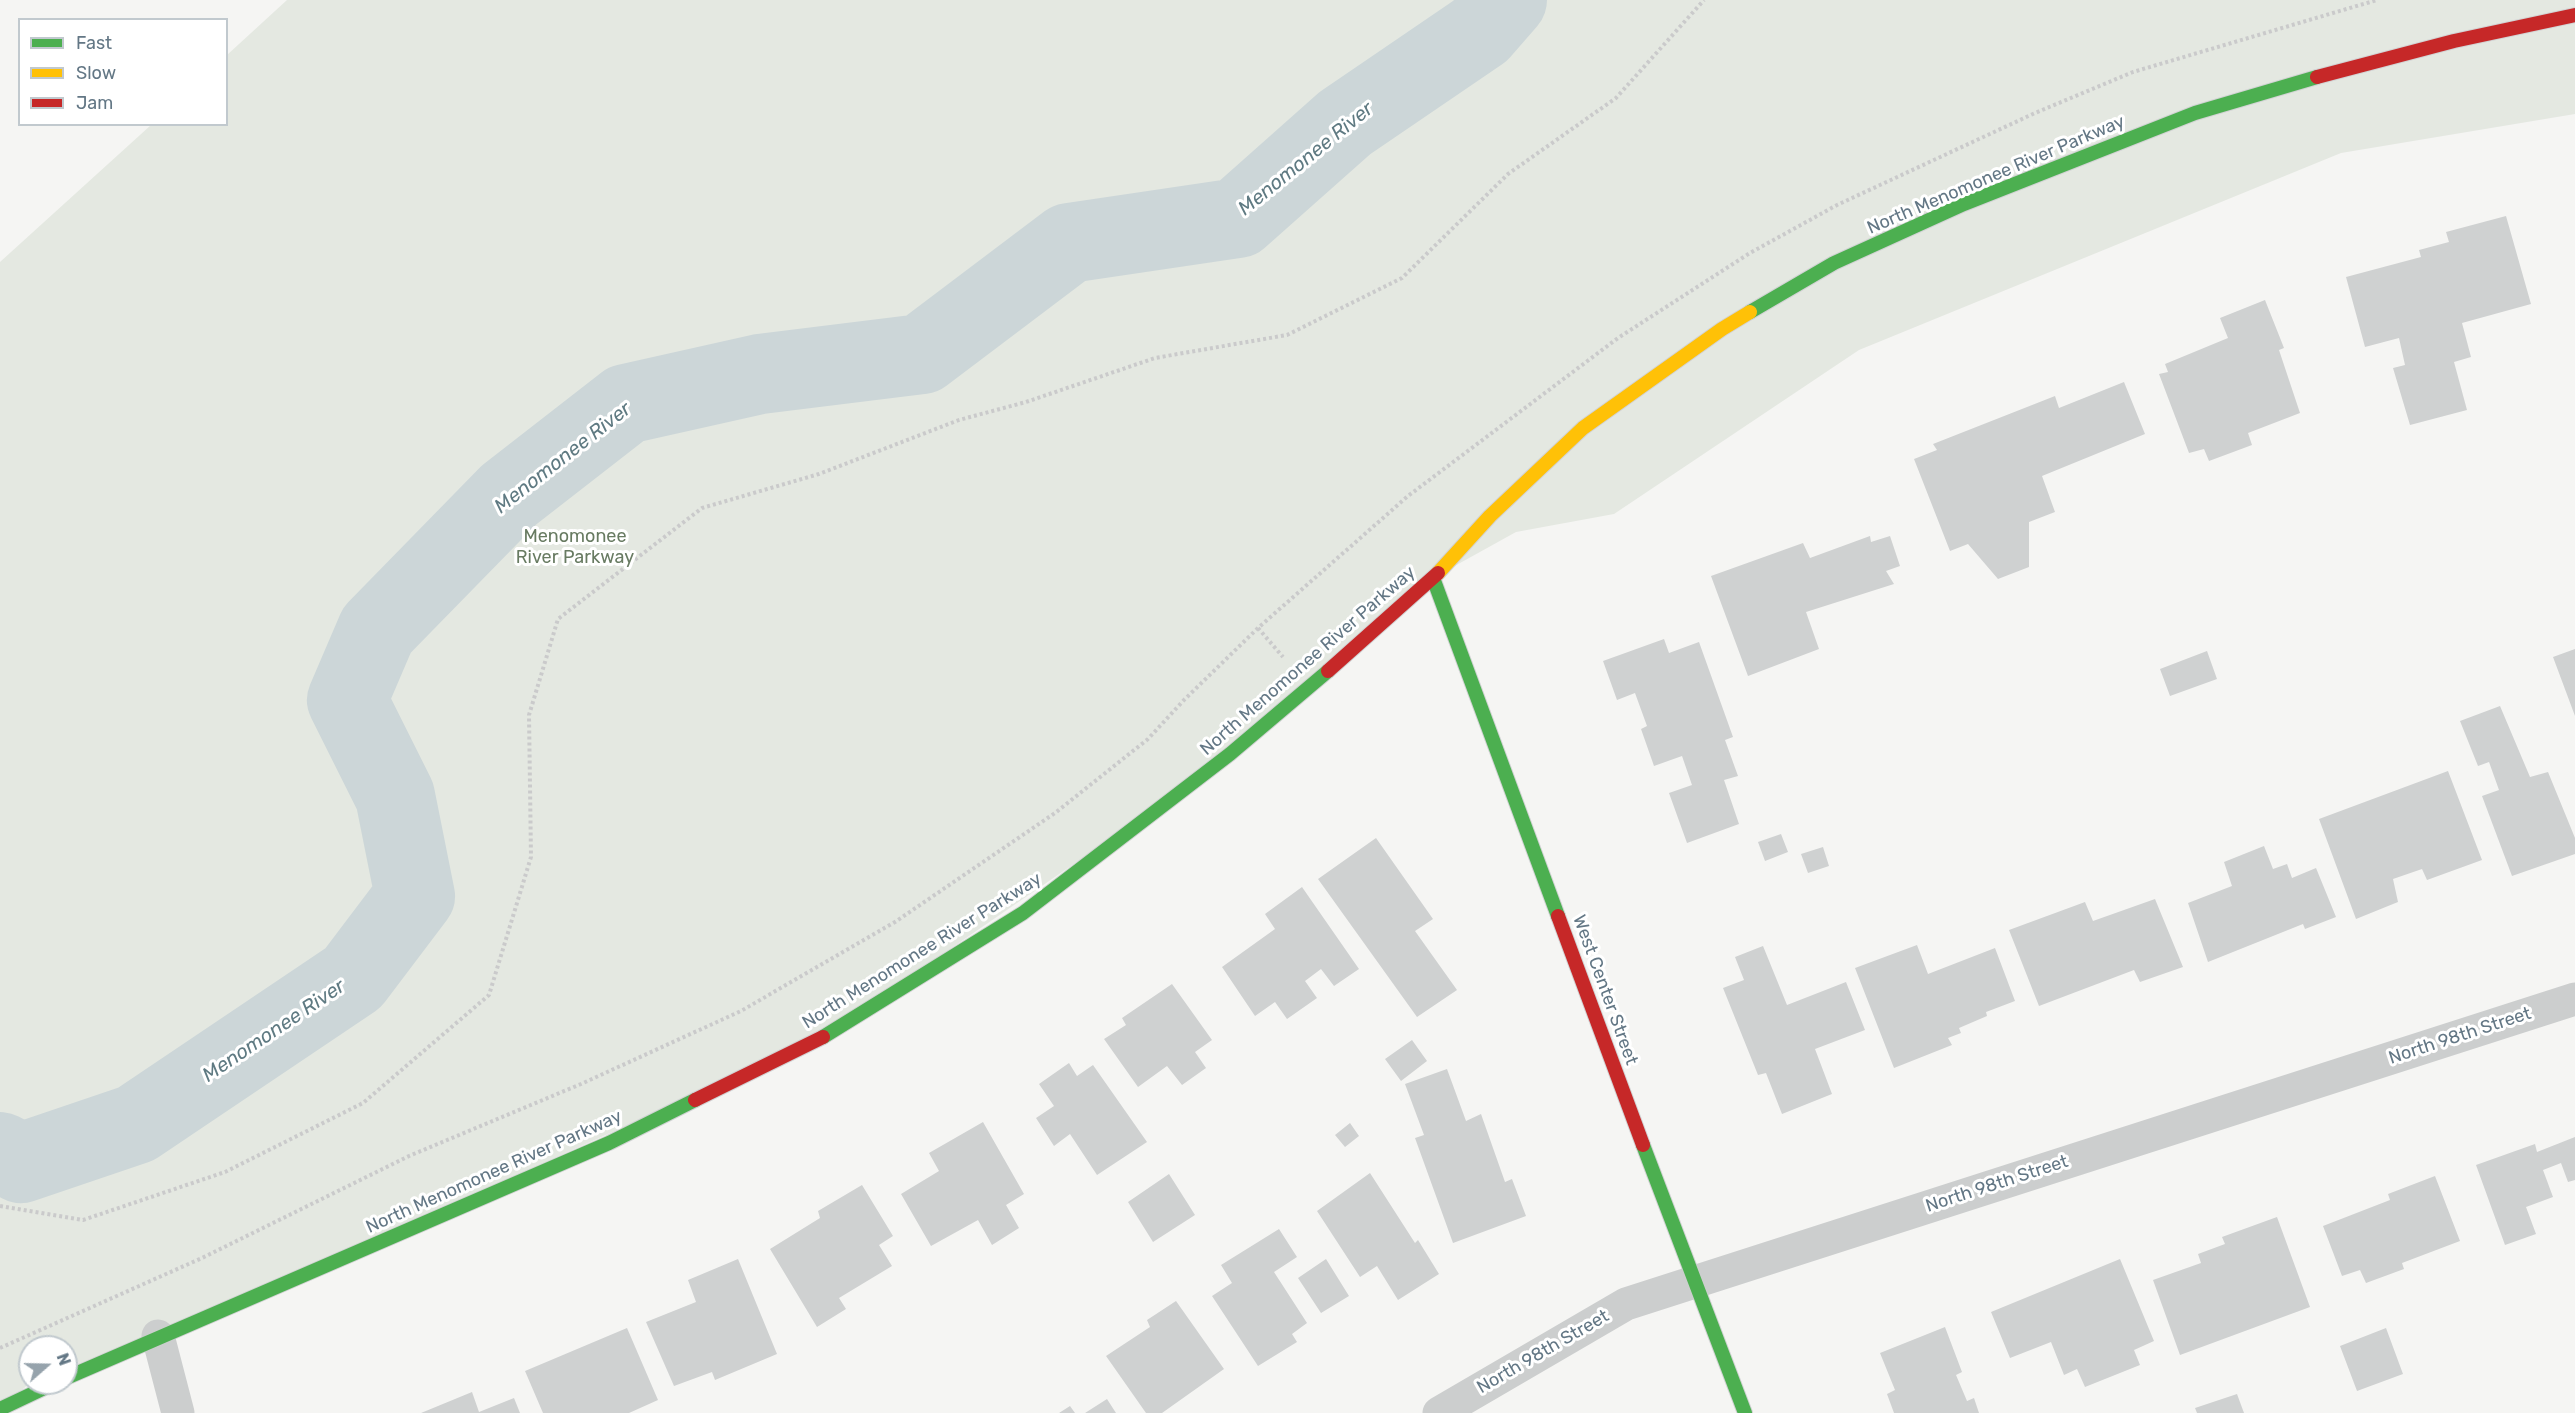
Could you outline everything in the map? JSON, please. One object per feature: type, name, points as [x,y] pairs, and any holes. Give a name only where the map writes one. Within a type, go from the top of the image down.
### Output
[{"type":"street","name":"North Menomonee River Parkway","points":[[78,1373],[609,1143],[819,1039],[1023,913],[1230,754],[1309,688],[1433,578],[1490,516],[1584,428],[1722,329],[1834,263],[1964,204],[2195,113],[2311,78],[2454,41],[2575,15]]},
{"type":"street","name":"West Center Street","points":[[1433,578],[1745,1413]]},
{"type":"street","name":"North 98th Street","points":[[1439,1413],[1626,1304],[2575,999]]},
{"type":"street","points":[[158,1336],[178,1413]]},
{"type":"street","points":[[0,1409],[30,1395]]},
{"type":"path","points":[[0,1206],[83,1220],[225,1172],[363,1103],[489,995],[531,857],[529,716],[558,619],[702,508],[819,474],[959,420],[1026,402],[1155,358],[1287,335],[1402,278],[1508,174],[1616,98],[1704,0]]},
{"type":"path","points":[[0,1348],[202,1258],[409,1156],[636,1060],[741,1011],[895,922],[1055,813],[1148,740],[1184,700],[1258,628],[1408,496],[1618,338],[1749,253],[1837,205],[2035,113],[2133,72],[2377,0]]},
{"type":"path","points":[[1258,628],[1289,664]]},
{"type":"green space","name":"Menomonee River Parkway","points":[[287,0],[2575,0],[2575,114],[2341,153],[1859,350],[1614,514],[1516,532],[1433,578],[1151,811],[819,1039],[78,1373],[78,1335],[18,1335],[18,1393],[0,1409],[0,262],[150,126],[228,126],[228,54]]},
{"type":"building","points":[[2506,216],[2531,304],[2462,323],[2471,357],[2454,362],[2467,410],[2410,425],[2393,368],[2405,365],[2399,338],[2365,347],[2346,277],[2421,257],[2419,250],[2449,242],[2446,232]]},
{"type":"building","points":[[2265,300],[2284,348],[2279,350],[2300,413],[2248,433],[2252,445],[2209,461],[2204,449],[2189,453],[2159,374],[2168,372],[2165,364],[2228,338],[2220,318]]},
{"type":"building","points":[[2124,382],[2145,434],[2042,476],[2055,512],[2029,522],[2029,567],[1998,579],[1968,544],[1950,551],[1914,459],[1937,450],[1933,444],[2055,396],[2059,408]]},
{"type":"building","points":[[1870,536],[1871,542],[1890,536],[1900,566],[1886,571],[1894,584],[1806,612],[1819,649],[1748,676],[1711,576],[1803,543],[1810,558]]},
{"type":"building","points":[[1664,639],[1669,653],[1699,642],[1733,737],[1725,740],[1738,776],[1724,780],[1739,824],[1687,843],[1669,793],[1692,785],[1682,756],[1654,766],[1641,729],[1647,726],[1635,693],[1617,700],[1603,661]]},
{"type":"building","points":[[2575,649],[2575,716],[2553,657]]},
{"type":"building","points":[[2207,651],[2217,679],[2170,696],[2160,669]]},
{"type":"building","points":[[2500,706],[2530,777],[2548,772],[2575,838],[2575,854],[2512,876],[2482,796],[2499,790],[2489,762],[2478,766],[2460,721]]},
{"type":"building","points":[[2448,771],[2482,860],[2427,880],[2422,869],[2393,879],[2398,902],[2356,919],[2319,819]]},
{"type":"building","points":[[1781,834],[1788,852],[1765,861],[1758,842]]},
{"type":"building","points":[[1376,838],[1433,919],[1415,931],[1457,990],[1417,1017],[1318,879]]},
{"type":"building","points":[[2264,846],[2273,869],[2287,864],[2292,878],[2316,868],[2336,917],[2305,929],[2303,924],[2208,962],[2188,903],[2232,886],[2224,862]]},
{"type":"building","points":[[1823,847],[1829,866],[1808,873],[1801,854]]},
{"type":"building","points":[[1302,887],[1359,969],[1334,986],[1321,969],[1305,981],[1317,998],[1287,1019],[1275,1002],[1255,1016],[1222,967],[1275,929],[1265,914]]},
{"type":"building","points":[[2155,899],[2183,967],[2140,982],[2134,970],[2039,1006],[2009,930],[2085,902],[2093,921]]},
{"type":"building","points":[[1917,945],[1928,974],[1995,948],[2015,1001],[1986,1012],[1987,1016],[1959,1028],[1961,1033],[1948,1038],[1952,1045],[1894,1068],[1855,968]]},
{"type":"building","points":[[1763,946],[1787,1005],[1846,982],[1865,1030],[1815,1049],[1832,1094],[1782,1114],[1766,1073],[1758,1075],[1723,988],[1744,980],[1735,957]]},
{"type":"building","points":[[1172,984],[1212,1040],[1195,1052],[1206,1068],[1182,1085],[1167,1066],[1138,1087],[1104,1039],[1126,1025],[1122,1018]]},
{"type":"building","points":[[1412,1040],[1427,1061],[1401,1081],[1385,1059]]},
{"type":"building","points":[[1069,1063],[1077,1076],[1093,1065],[1147,1142],[1097,1175],[1070,1134],[1054,1146],[1036,1118],[1054,1106],[1039,1084]]},
{"type":"building","points":[[1447,1069],[1466,1121],[1481,1114],[1505,1182],[1512,1179],[1526,1216],[1453,1243],[1415,1138],[1424,1135],[1405,1084]]},
{"type":"building","points":[[983,1122],[1024,1194],[1006,1205],[1019,1228],[992,1245],[978,1220],[931,1246],[901,1194],[939,1171],[929,1153]]},
{"type":"building","points":[[1350,1123],[1359,1136],[1345,1147],[1335,1135]]},
{"type":"building","points":[[2575,1137],[2575,1180],[2568,1182],[2561,1163],[2543,1170],[2553,1197],[2526,1207],[2536,1234],[2505,1245],[2476,1165],[2535,1144],[2537,1152]]},
{"type":"building","points":[[1370,1173],[1415,1243],[1418,1240],[1439,1274],[1398,1300],[1377,1266],[1360,1277],[1317,1211]]},
{"type":"building","points":[[1169,1174],[1195,1215],[1153,1242],[1128,1202]]},
{"type":"building","points":[[2435,1176],[2460,1241],[2402,1263],[2404,1269],[2366,1283],[2360,1270],[2342,1276],[2323,1226],[2390,1200],[2388,1194]]},
{"type":"building","points":[[862,1185],[893,1236],[879,1245],[892,1266],[839,1298],[846,1309],[817,1327],[770,1249],[820,1218],[818,1211]]},
{"type":"building","points":[[2277,1217],[2310,1307],[2180,1355],[2153,1280],[2201,1263],[2198,1254],[2225,1244],[2222,1237]]},
{"type":"building","points":[[1279,1229],[1297,1257],[1274,1272],[1307,1323],[1292,1334],[1297,1342],[1258,1366],[1212,1296],[1232,1283],[1221,1265]]},
{"type":"building","points":[[738,1259],[777,1354],[715,1380],[712,1372],[674,1386],[646,1322],[696,1302],[688,1280]]},
{"type":"building","points":[[1326,1259],[1349,1296],[1321,1313],[1298,1278]]},
{"type":"building","points":[[2120,1259],[2154,1341],[2134,1350],[2140,1365],[2085,1387],[2077,1369],[2064,1375],[2051,1342],[2010,1358],[1991,1312]]},
{"type":"building","points":[[1176,1301],[1224,1369],[1162,1413],[1146,1413],[1106,1356],[1150,1327],[1147,1320]]},
{"type":"building","points":[[1945,1327],[1962,1372],[1956,1375],[1967,1401],[1974,1398],[1979,1413],[1894,1413],[1887,1394],[1895,1390],[1880,1353]]},
{"type":"building","points":[[627,1328],[658,1400],[629,1413],[543,1413],[525,1371]]},
{"type":"building","points":[[2386,1328],[2403,1374],[2357,1391],[2340,1346]]},
{"type":"building","points":[[472,1392],[479,1412],[514,1398],[520,1413],[421,1413]]},
{"type":"building","points":[[2237,1394],[2244,1413],[2197,1413],[2195,1408]]},
{"type":"building","points":[[1107,1399],[1116,1413],[1085,1413]]},
{"type":"building","points":[[1070,1406],[1075,1413],[1059,1413]]},
{"type":"waterway","name":"Menomonee River","points":[[0,1152],[21,1163],[136,1124],[353,978],[415,896],[395,796],[347,700],[377,630],[509,495],[626,404],[760,374],[922,354],[1069,243],[1238,218],[1345,123],[1480,31],[1507,0]]},
{"type":"traffic: fast","points":[[1750,312],[1834,263],[1964,204],[2195,113],[2317,77]]},
{"type":"traffic: fast","points":[[1433,578],[1558,916]]},
{"type":"traffic: fast","points":[[823,1037],[1023,913],[1230,754],[1328,671]]},
{"type":"traffic: fast","points":[[78,1373],[609,1143],[695,1100]]},
{"type":"traffic: fast","points":[[1643,1145],[1745,1413]]},
{"type":"traffic: fast","points":[[0,1409],[30,1395]]},
{"type":"traffic: slow","points":[[1438,573],[1490,516],[1583,428],[1722,329],[1750,312]]},
{"type":"traffic: jam","points":[[2317,77],[2454,41],[2575,15]]},
{"type":"traffic: jam","points":[[1328,671],[1438,573]]},
{"type":"traffic: jam","points":[[1558,916],[1643,1145]]},
{"type":"traffic: jam","points":[[695,1100],[823,1037]]}]
